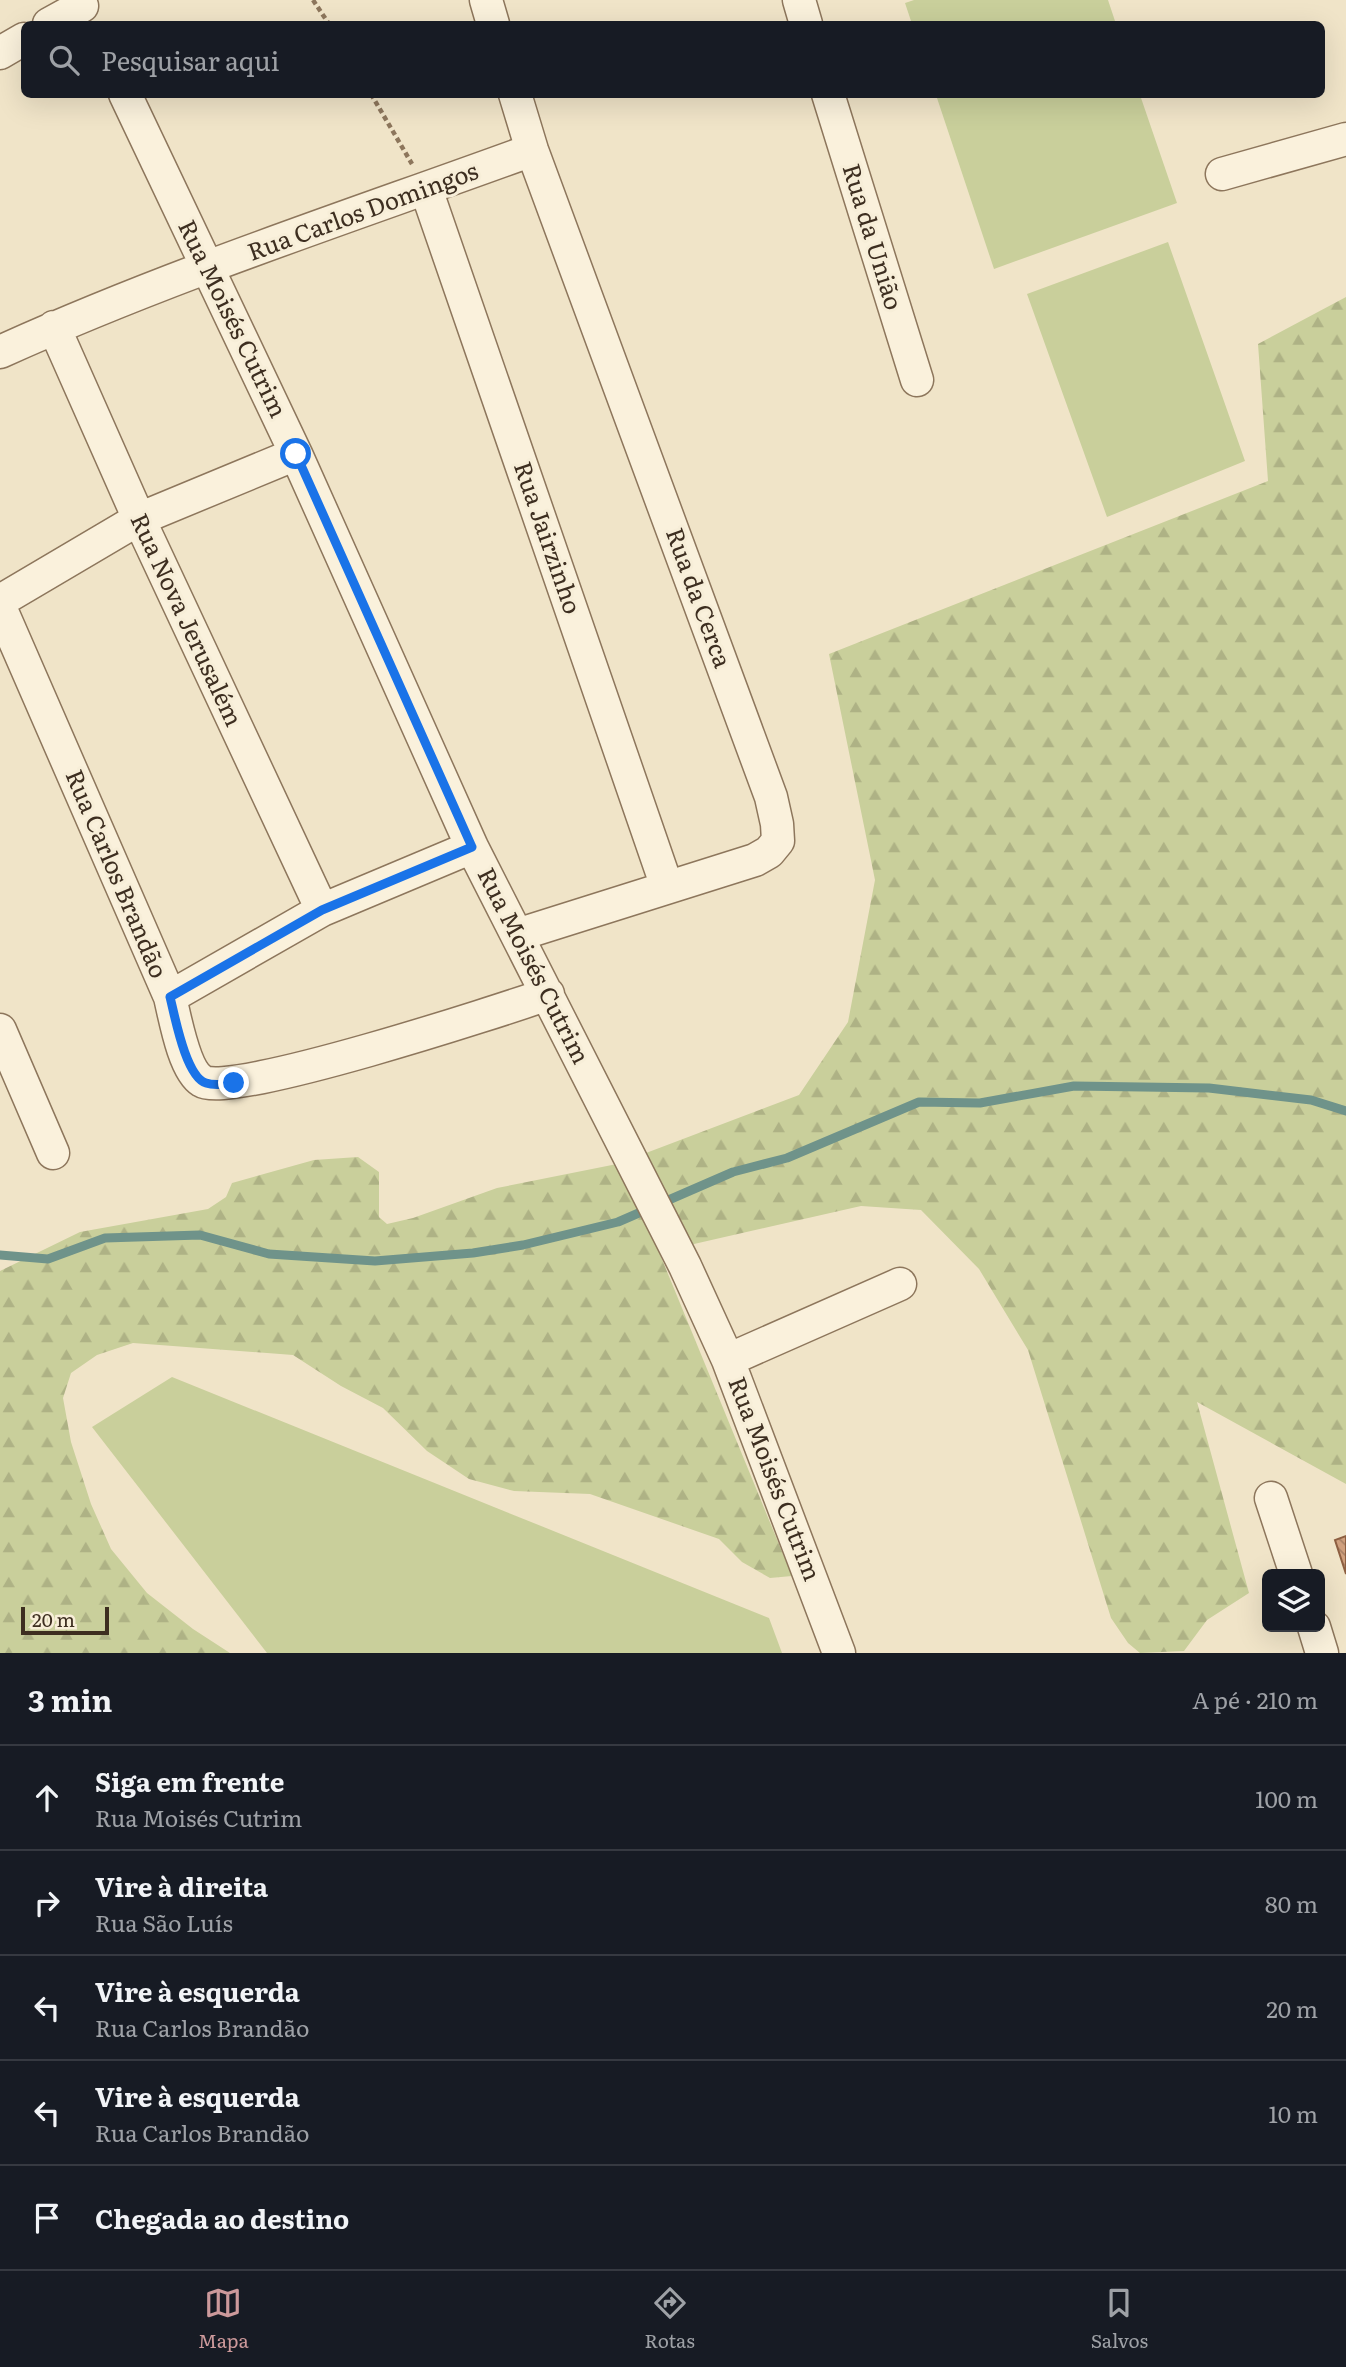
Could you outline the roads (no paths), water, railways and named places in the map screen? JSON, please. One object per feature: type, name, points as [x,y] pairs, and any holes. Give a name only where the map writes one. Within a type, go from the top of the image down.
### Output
[{"type":"street","points":[[486,0],[492,21]]},
{"type":"street","points":[[799,0],[805,21]]},
{"type":"street","points":[[57,21],[85,10]]},
{"type":"street","points":[[0,53],[21,41]]},
{"type":"street","name":"Rua Moisés Cutrim","points":[[127,98],[296,454],[472,847],[685,1266],[728,1360],[839,1653]]},
{"type":"street","name":"Rua da Cerca","points":[[516,98],[532,150],[771,797],[778,824],[778,841],[769,852],[755,860],[517,935]]},
{"type":"street","name":"Rua da União","points":[[829,98],[917,380]]},
{"type":"street","points":[[1222,174],[1346,139]]},
{"type":"street","name":"Rua Carlos Domingos","points":[[0,352],[54,327],[208,268],[532,150]]},
{"type":"street","name":"Rua Jairzinho","points":[[426,189],[667,887]]},
{"type":"street","name":"Rua Nova Jerusalém","points":[[54,327],[139,519],[322,910]]},
{"type":"street","points":[[0,601],[139,519],[296,454]]},
{"type":"street","name":"Rua Carlos Brandão","points":[[0,607],[170,997],[188,1062],[195,1076],[205,1083],[234,1083],[380,1048],[548,995]]},
{"type":"street","points":[[170,997],[322,910],[472,847]]},
{"type":"street","points":[[0,1030],[53,1153]]},
{"type":"street","points":[[728,1360],[900,1284]]},
{"type":"street","points":[[1271,1498],[1294,1569]]},
{"type":"street","points":[[1316,1632],[1322,1653]]},
{"type":"waterway","points":[[0,1255],[48,1259],[105,1238],[200,1235],[269,1254],[375,1261],[473,1253],[523,1245],[618,1222],[733,1172],[787,1158],[919,1102],[980,1103],[1074,1086],[1209,1088],[1311,1100],[1346,1111]]}]
